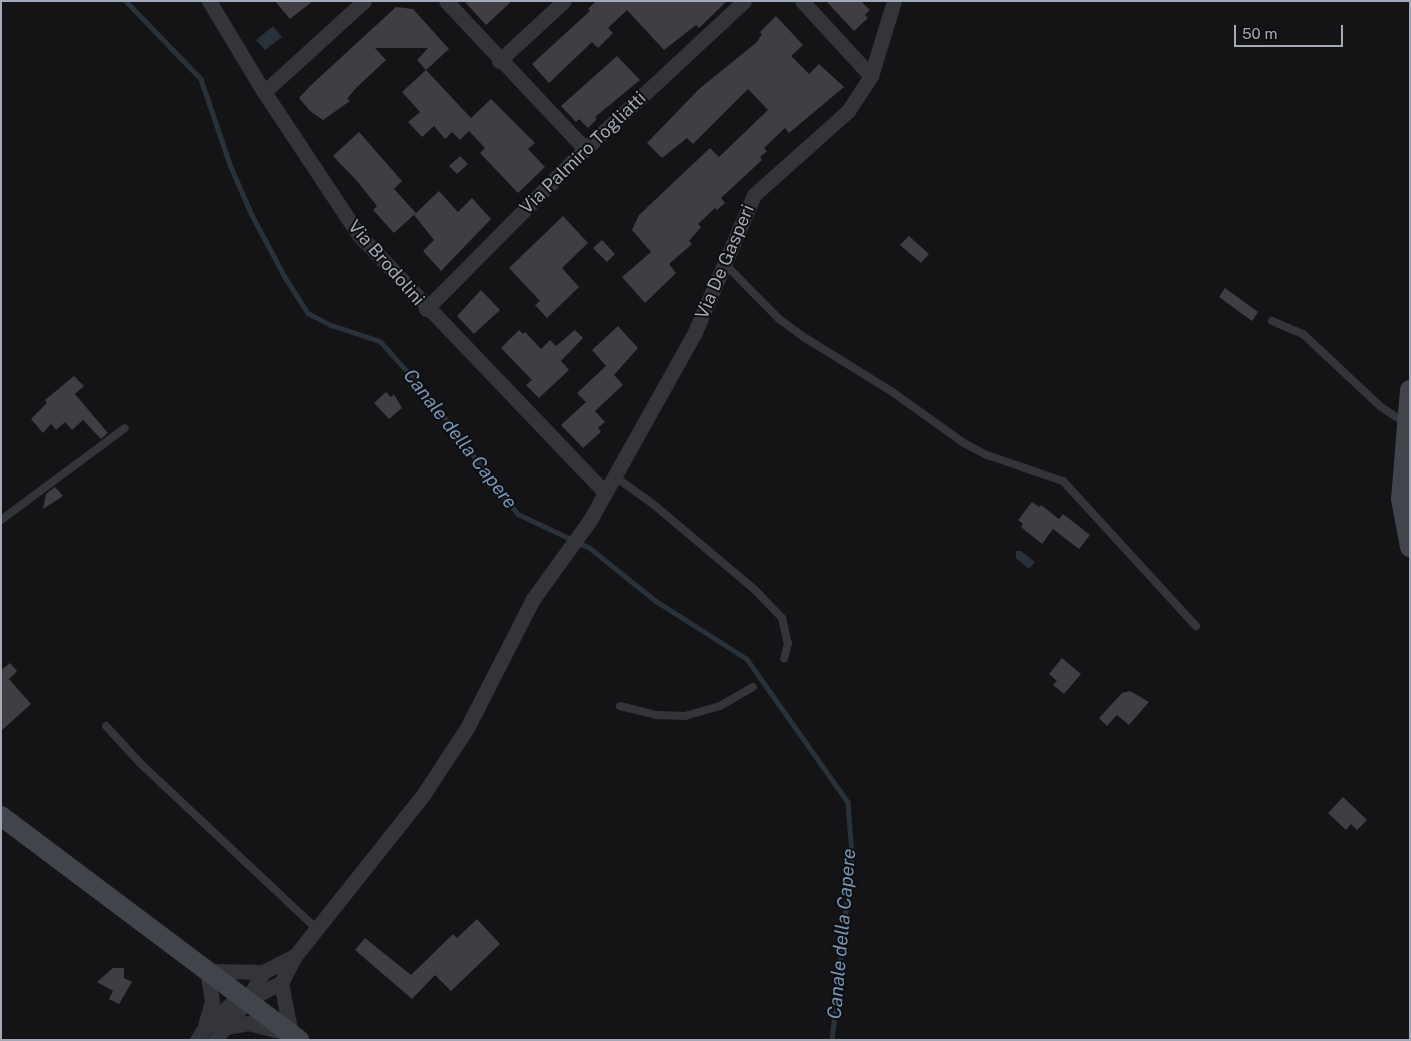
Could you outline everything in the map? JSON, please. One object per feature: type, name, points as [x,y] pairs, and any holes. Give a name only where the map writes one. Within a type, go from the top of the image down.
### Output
[{"type":"main road","points":[[1410,390],[1401,499],[1410,547]]},
{"type":"main road","points":[[1,816],[295,1037]]},
{"type":"street","name":"Via Brodolini","points":[[209,1],[264,92],[358,235],[426,309],[605,492]]},
{"type":"street","points":[[264,92],[364,1]]},
{"type":"street","points":[[446,1],[499,60],[585,149]]},
{"type":"street","points":[[499,60],[564,1]]},
{"type":"street","name":"Via Palmiro Togliatti","points":[[426,309],[585,149],[744,1]]},
{"type":"street","points":[[802,1],[871,76]]},
{"type":"street","name":"Via De Gasperi","points":[[295,956],[423,795],[466,728],[533,598],[590,520],[695,332],[754,195],[848,111],[871,76],[894,1]]},
{"type":"street","points":[[205,1036],[212,1001],[207,971],[263,972],[295,956]]},
{"type":"street","points":[[205,1036],[231,1004],[247,1000],[281,983],[295,956]]},
{"type":"street","points":[[228,1027],[247,1000],[263,972]]},
{"type":"street","points":[[281,983],[295,1037]]},
{"type":"street","points":[[205,1036],[248,1022],[295,1037]]},
{"type":"lane","points":[[725,264],[780,318],[807,339],[891,391],[964,443],[987,456],[1063,481],[1196,626]]},
{"type":"lane","points":[[1272,321],[1303,334],[1381,406],[1407,423]]},
{"type":"lane","points":[[1,520],[125,428]]},
{"type":"lane","points":[[614,476],[653,504],[747,583],[782,618],[788,643],[784,659]]},
{"type":"lane","points":[[620,706],[657,715],[685,716],[720,706],[753,687]]},
{"type":"lane","points":[[106,726],[140,763],[317,929]]},
{"type":"shaded area","points":[[273,26],[282,37],[265,50],[256,40]]},
{"type":"shaded area","points":[[1016,551],[1021,551],[1035,562],[1029,569],[1016,558]]},
{"type":"building","points":[[275,1],[313,1],[290,19]]},
{"type":"building","points":[[464,1],[512,1],[486,25]]},
{"type":"building","points":[[596,1],[727,1],[699,28],[696,25],[664,50],[627,10],[608,28],[613,33],[598,48],[592,42],[549,83],[532,64],[590,11],[588,9]]},
{"type":"building","points":[[826,1],[861,1],[870,10],[865,15],[868,18],[854,31]]},
{"type":"building","points":[[396,7],[413,9],[449,49],[426,70],[417,60],[428,48],[375,48],[386,60],[356,88],[347,99],[350,101],[323,120],[310,111],[299,98]]},
{"type":"building","points":[[776,16],[803,45],[791,56],[809,74],[819,64],[844,87],[789,133],[785,128],[764,148],[767,151],[760,157],[762,160],[721,198],[725,203],[717,210],[715,208],[698,224],[701,227],[689,241],[692,244],[669,264],[676,273],[645,303],[622,277],[651,252],[632,230],[639,215],[710,148],[719,157],[768,110],[748,89],[693,144],[687,138],[662,158],[647,143],[699,89],[757,42],[762,34],[760,32]]},
{"type":"building","points":[[617,56],[640,80],[595,117],[597,119],[588,128],[579,119],[576,122],[561,106]]},
{"type":"building","points":[[426,70],[471,118],[491,99],[535,143],[528,149],[545,167],[518,193],[480,153],[485,148],[469,131],[460,140],[452,132],[445,139],[434,126],[422,137],[408,122],[420,112],[402,92]]},
{"type":"building","points":[[359,132],[402,181],[394,189],[416,213],[394,233],[373,210],[377,206],[357,181],[333,156]]},
{"type":"building","points":[[460,156],[468,164],[457,174],[449,166]]},
{"type":"building","points":[[439,191],[458,212],[472,198],[491,219],[441,271],[423,251],[434,240],[414,215]]},
{"type":"building","points":[[563,216],[588,243],[562,268],[579,287],[547,318],[535,305],[540,301],[509,268]]},
{"type":"building","points":[[909,236],[929,254],[921,263],[900,245]]},
{"type":"building","points":[[602,240],[615,254],[607,262],[593,248]]},
{"type":"building","points":[[1225,288],[1258,312],[1252,321],[1219,297]]},
{"type":"building","points":[[481,290],[500,310],[474,334],[457,316]]},
{"type":"building","points":[[618,326],[638,348],[614,375],[623,385],[595,411],[605,422],[598,428],[601,432],[583,448],[561,425],[586,402],[577,393],[606,366],[592,350]]},
{"type":"building","points":[[519,330],[523,334],[525,332],[541,349],[550,340],[556,346],[575,330],[583,338],[561,361],[569,370],[539,398],[526,385],[532,380],[501,348]]},
{"type":"building","points":[[74,376],[84,386],[75,394],[108,433],[101,439],[83,420],[72,430],[65,422],[56,430],[51,424],[43,433],[31,419],[47,403],[45,400]]},
{"type":"building","points":[[386,392],[391,397],[394,394],[402,408],[389,419],[374,403]]},
{"type":"building","points":[[55,487],[63,496],[43,509],[46,494]]},
{"type":"building","points":[[1032,502],[1039,507],[1041,505],[1059,519],[1063,514],[1090,535],[1079,549],[1053,529],[1042,544],[1021,527],[1023,524],[1018,520]]},
{"type":"building","points":[[1062,658],[1081,674],[1064,694],[1053,685],[1057,681],[1049,674]]},
{"type":"building","points":[[10,663],[17,671],[9,679],[31,704],[1,731],[1,670]]},
{"type":"building","points":[[1130,691],[1149,702],[1129,725],[1117,715],[1107,726],[1099,718],[1122,693]]},
{"type":"building","points":[[1343,797],[1367,820],[1357,830],[1351,824],[1346,830],[1328,813]]},
{"type":"building","points":[[477,919],[500,944],[451,991],[435,975],[412,999],[355,950],[365,938],[411,975],[453,934],[457,938]]},
{"type":"building","points":[[113,968],[124,968],[124,978],[132,982],[119,1004],[109,999],[113,991],[97,982]]},
{"type":"waterway","name":"Canale della Capere","points":[[126,1],[201,79],[231,167],[252,215],[285,277],[308,313],[331,325],[380,341],[423,389],[518,514],[590,548],[656,601],[747,659],[848,802],[852,854],[832,1040]]}]
